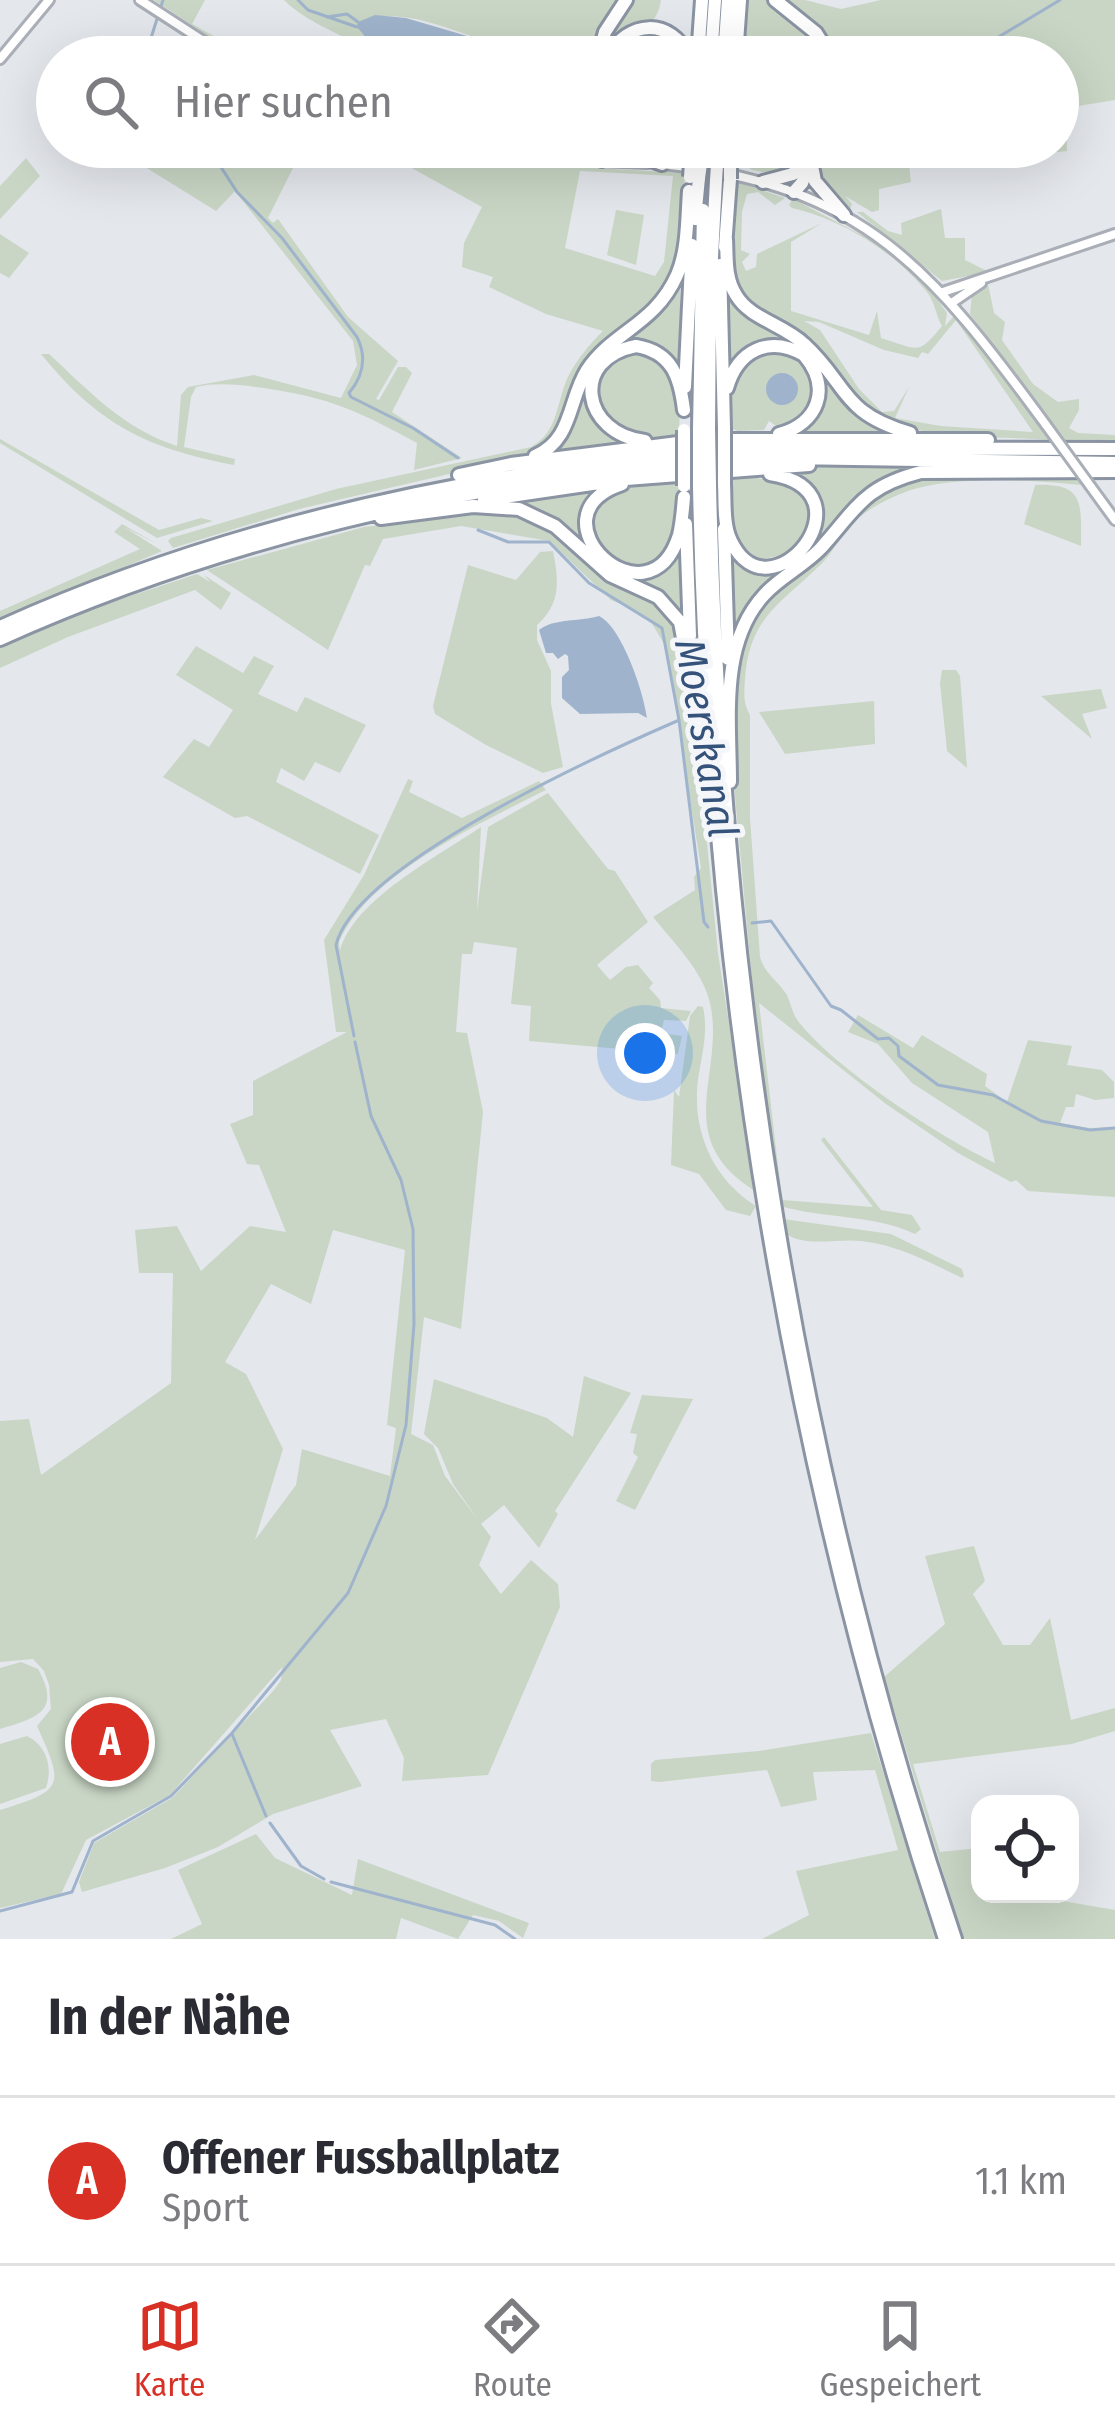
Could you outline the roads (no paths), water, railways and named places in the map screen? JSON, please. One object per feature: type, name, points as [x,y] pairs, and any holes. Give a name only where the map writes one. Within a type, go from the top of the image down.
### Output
[{"type":"highway","points":[[604,36],[626,0]]},
{"type":"highway","points":[[696,36],[702,0]]},
{"type":"highway","points":[[712,36],[715,0]]},
{"type":"highway","points":[[725,36],[728,0]]},
{"type":"highway","points":[[737,36],[740,0]]},
{"type":"highway","points":[[775,0],[818,36]]},
{"type":"highway","points":[[624,36],[648,27],[675,36]]},
{"type":"highway","points":[[683,410],[687,304],[707,168]]},
{"type":"highway","points":[[512,464],[554,444],[588,369],[653,313],[664,297],[680,269],[707,168]]},
{"type":"highway","points":[[763,182],[793,174],[798,168]]},
{"type":"highway","points":[[794,192],[807,168]]},
{"type":"highway","points":[[814,168],[815,182],[844,215]]},
{"type":"highway","points":[[705,181],[726,239],[728,273],[738,299],[803,342],[856,407],[883,424],[914,434],[1115,449]]},
{"type":"highway","points":[[705,181],[723,338]]},
{"type":"highway","points":[[705,181],[697,429],[730,700]]},
{"type":"highway","points":[[699,727],[688,600],[704,489],[724,428],[726,239]]},
{"type":"highway","points":[[724,407],[734,368],[749,353],[774,345],[805,355],[820,385],[817,407],[796,429],[764,437]]},
{"type":"highway","points":[[670,443],[625,438],[608,428],[593,407],[596,372],[611,354],[648,348],[668,360],[676,370],[683,410],[697,429]]},
{"type":"highway","points":[[0,627],[394,490],[512,464],[670,443],[764,437],[988,440]]},
{"type":"highway","points":[[366,502],[499,476],[703,452],[1115,449]]},
{"type":"highway","points":[[301,532],[522,493],[873,459]]},
{"type":"highway","points":[[0,639],[185,560],[418,502],[601,472],[746,460],[1115,467]]},
{"type":"highway","points":[[728,837],[730,700],[736,649],[754,608],[778,581],[820,549],[847,513],[877,488],[943,469],[1115,467]]},
{"type":"highway","points":[[704,489],[731,541],[751,562],[775,566],[789,562],[811,540],[815,511],[801,487],[784,476],[735,473]]},
{"type":"highway","points":[[665,477],[616,485],[598,498],[589,514],[587,533],[603,561],[634,572],[657,565],[667,557],[704,489]]},
{"type":"highway","points":[[704,489],[715,805],[745,1083],[799,1391],[871,1694],[945,1939]]},
{"type":"highway","points":[[704,489],[728,837],[763,1136],[808,1389],[879,1690],[955,1939]]},
{"type":"highway","points":[[436,510],[492,505],[539,516],[610,575],[669,606],[685,639],[715,805]]},
{"type":"main road","points":[[0,59],[49,0]]},
{"type":"main road","points":[[140,0],[196,36]]},
{"type":"main road","points":[[696,168],[794,192],[844,215],[894,248],[953,302],[1115,520]]},
{"type":"main road","points":[[943,292],[1115,234]]},
{"type":"main road","points":[[953,302],[991,277]]},
{"type":"water","points":[[375,15],[406,18],[467,36],[365,36],[358,22]]},
{"type":"water","points":[[782,373],[793,378],[798,389],[793,400],[782,405],[771,400],[766,389],[771,378]]},
{"type":"water","points":[[599,616],[624,647],[647,718],[638,713],[580,714],[562,698],[568,656],[558,659],[546,653],[539,630]]},
{"type":"waterway","name":"Moerskanal","points":[[152,36],[163,0]]},
{"type":"waterway","points":[[298,0],[308,10],[357,27]]},
{"type":"waterway","points":[[1000,36],[1060,0]]},
{"type":"waterway","points":[[327,17],[347,14],[358,22]]},
{"type":"waterway","name":"Moerskanal","points":[[222,168],[357,337],[362,366],[351,397],[413,428],[458,458]]},
{"type":"waterway","name":"Moerskanal","points":[[478,530],[508,542],[549,542],[589,583],[662,628],[708,927]]},
{"type":"waterway","points":[[354,1036],[336,945],[353,914],[387,881],[485,815],[677,721]]},
{"type":"waterway","name":"Moerskanal","points":[[752,923],[771,921],[831,1006],[878,1039],[889,1038],[898,1046],[899,1056],[938,1085],[993,1095],[1041,1121],[1090,1130],[1115,1128]]},
{"type":"waterway","points":[[0,1911],[72,1892],[93,1841],[171,1796],[232,1733],[348,1593],[386,1506],[406,1425],[414,1324],[413,1229],[401,1180],[371,1116],[355,1042]]},
{"type":"waterway","points":[[232,1734],[266,1816]]},
{"type":"waterway","points":[[270,1823],[301,1866],[324,1879]]},
{"type":"waterway","points":[[331,1882],[495,1925],[515,1939]]},
{"type":"place","name":"Offener Fussballplatz","points":[[110,1742]]}]
